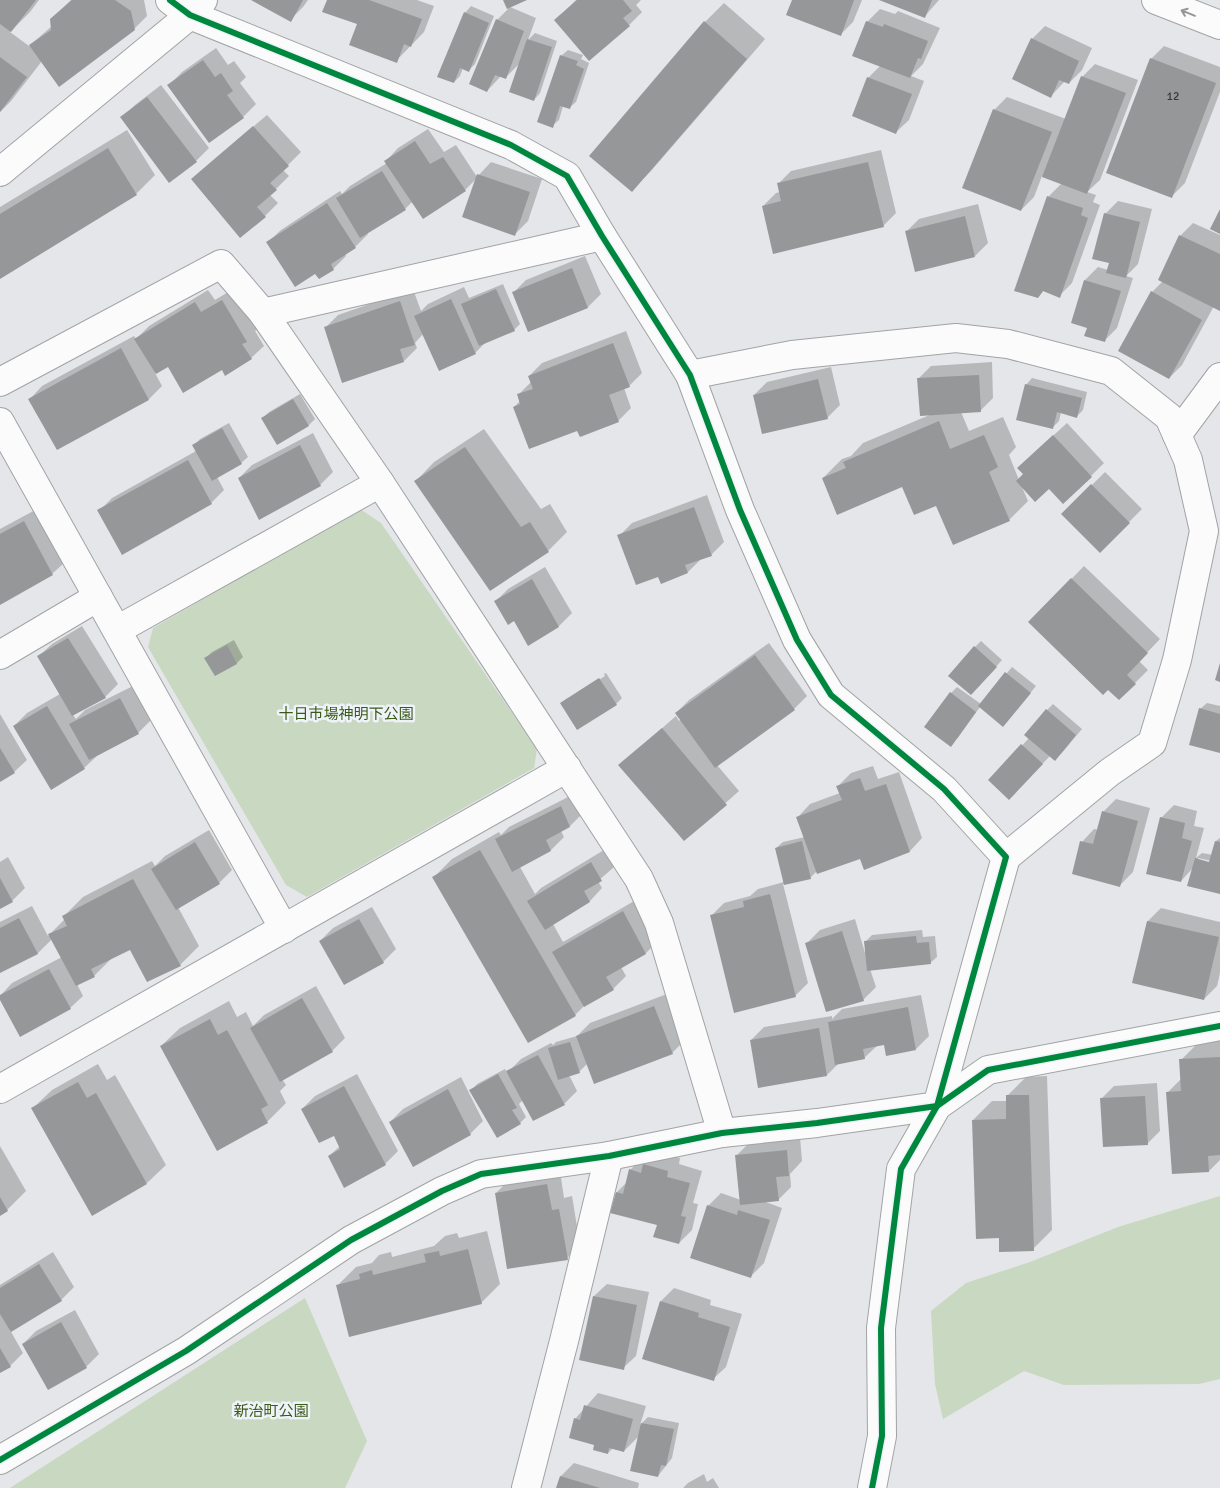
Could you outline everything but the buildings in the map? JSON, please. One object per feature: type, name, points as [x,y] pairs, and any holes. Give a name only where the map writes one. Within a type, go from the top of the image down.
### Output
[{"type":"street","points":[[1156,0],[1220,25]]},
{"type":"street","points":[[0,172],[188,5],[511,144],[567,176],[602,236],[690,375],[740,510],[796,640],[831,695],[944,789],[1006,857]]},
{"type":"street","points":[[263,313],[602,236]]},
{"type":"street","points":[[0,382],[221,264],[263,313],[380,483],[639,879],[659,923],[722,1133]]},
{"type":"street","points":[[690,375],[792,356],[956,338],[1008,344],[1111,371],[1169,417],[1188,460],[1212,533],[1152,743],[1110,772],[1006,857],[937,1106],[901,1169],[881,1328],[882,1436],[872,1488]]},
{"type":"street","points":[[1177,435],[1220,377]]},
{"type":"street","points":[[0,422],[284,929]]},
{"type":"street","points":[[117,630],[380,483]]},
{"type":"street","points":[[0,655],[98,596]]},
{"type":"street","points":[[0,1089],[567,768]]},
{"type":"street","points":[[0,1460],[186,1351],[351,1240],[442,1191],[481,1174],[609,1156],[722,1133],[817,1123],[937,1106],[988,1070],[1220,1026]]},
{"type":"street","points":[[526,1488],[609,1156]]},
{"type":"green space","name":"十日市場神明下公園","points":[[360,509],[381,523],[537,749],[534,768],[307,897],[286,885],[148,647],[153,628]]},
{"type":"green space","points":[[1220,1196],[1220,1379],[1199,1384],[1064,1385],[1024,1371],[943,1419],[935,1384],[931,1311],[966,1283],[1030,1262],[1118,1227]]},
{"type":"green space","name":"新治町公園","points":[[305,1298],[367,1441],[345,1488],[10,1488]]},
{"type":"cycle path","points":[[170,0],[190,15],[511,145],[567,176],[602,236],[690,375],[740,510],[797,640],[831,695],[944,789],[1006,857],[937,1106],[901,1169],[881,1328],[882,1436],[872,1488]]},
{"type":"cycle path","points":[[0,1460],[186,1351],[351,1240],[442,1191],[481,1174],[609,1156],[722,1133],[817,1123],[937,1106],[988,1070],[1220,1026]]}]
